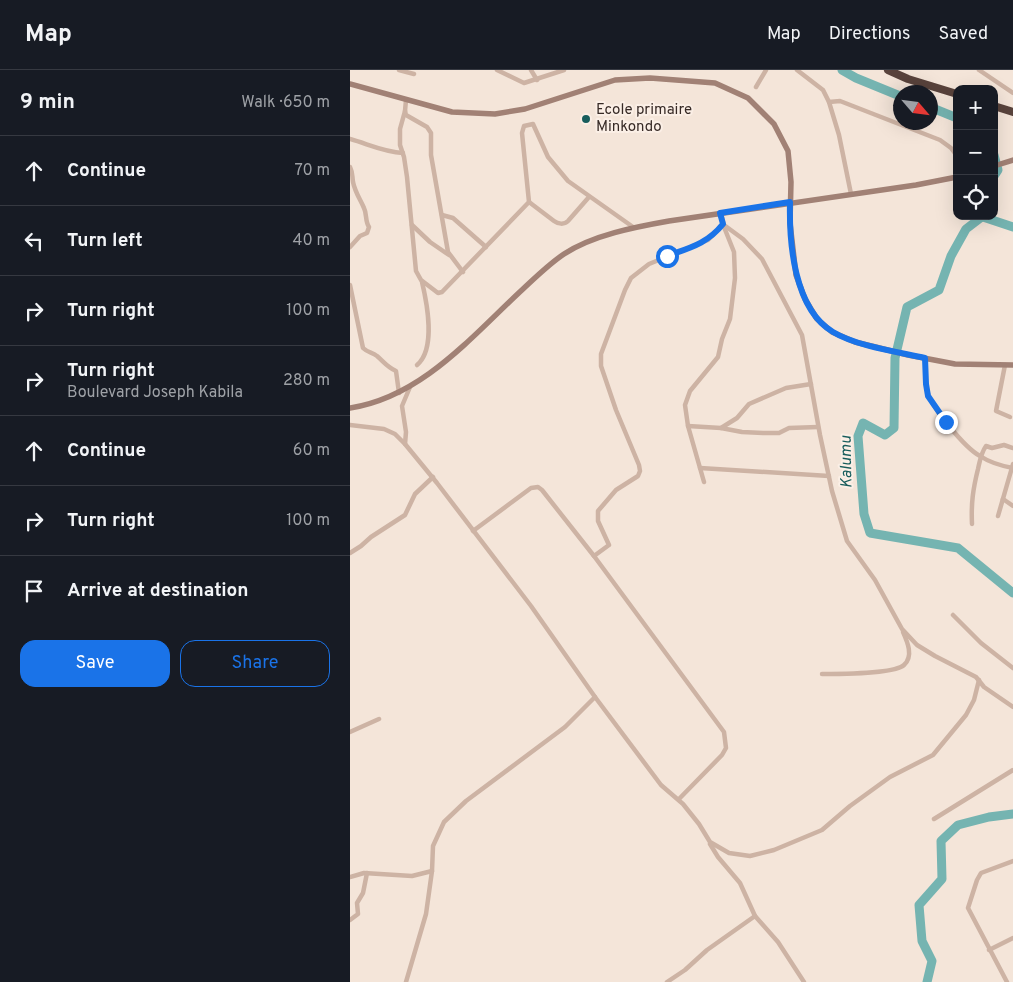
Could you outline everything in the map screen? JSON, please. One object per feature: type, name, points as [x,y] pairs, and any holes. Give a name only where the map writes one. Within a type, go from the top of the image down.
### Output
[{"type":"highway","points":[[888,70],[908,79],[953,93]]},
{"type":"highway","points":[[998,107],[1013,112]]},
{"type":"main road","points":[[350,84],[452,112],[494,114],[525,109],[615,80],[650,78],[714,83],[748,98],[774,124],[790,156],[792,182],[790,223],[796,275],[805,299],[817,319],[832,332],[855,342],[955,364],[1013,365]]},
{"type":"main road","points":[[998,165],[1013,160]]},
{"type":"main road","points":[[350,408],[372,403],[410,387],[468,341],[537,276],[562,256],[604,236],[633,227],[953,178]]},
{"type":"street","points":[[399,70],[414,74]]},
{"type":"street","points":[[497,70],[524,83],[564,70]]},
{"type":"street","points":[[531,70],[537,80]]},
{"type":"street","points":[[756,87],[766,70]]},
{"type":"street","points":[[797,70],[823,90],[829,102],[839,135],[851,194]]},
{"type":"street","points":[[978,70],[1013,93]]},
{"type":"street","points":[[406,100],[400,129],[400,145],[403,153],[416,272],[421,280],[428,324],[427,350],[417,365]]},
{"type":"street","points":[[829,102],[840,101],[940,140],[953,151]]},
{"type":"street","points":[[405,111],[406,114],[427,127],[431,133],[431,155],[450,255]]},
{"type":"street","points":[[589,197],[568,221],[558,224],[529,202],[522,133],[524,126],[532,124],[550,160],[571,184],[633,227]]},
{"type":"street","points":[[350,139],[370,144],[388,153],[403,153]]},
{"type":"street","points":[[350,167],[368,227],[367,233],[360,236],[350,247]]},
{"type":"street","points":[[421,280],[440,293],[463,272],[529,202]]},
{"type":"street","points":[[704,482],[688,426],[685,402],[690,391],[718,357],[722,338],[730,319],[735,278],[734,252],[720,213]]},
{"type":"street","points":[[442,215],[452,218],[486,247]]},
{"type":"street","points":[[412,225],[430,242],[450,255],[463,272]]},
{"type":"street","points":[[723,225],[752,246],[771,275],[802,335],[818,427],[844,535],[858,558],[875,580],[908,643],[909,655],[902,667],[876,672],[822,674]]},
{"type":"street","points":[[594,556],[609,545],[598,521],[598,511],[616,490],[636,479],[640,471],[616,410],[600,358],[625,290],[631,278],[639,270],[667,256],[708,240],[723,225]]},
{"type":"street","points":[[350,285],[363,348],[377,356],[389,368],[396,370],[399,393]]},
{"type":"street","points":[[925,358],[928,396],[946,422],[968,448],[980,457],[1013,466],[998,516]]},
{"type":"street","points":[[1005,365],[996,411],[1010,417]]},
{"type":"street","points":[[721,428],[737,418],[749,404],[786,388],[811,384]]},
{"type":"street","points":[[405,444],[406,432],[402,406],[410,387]]},
{"type":"street","points":[[350,425],[384,429],[395,434],[433,477],[661,785],[679,799],[699,824],[718,857],[740,883],[755,916],[778,942],[804,982]]},
{"type":"street","points":[[688,426],[763,433],[779,433],[789,428],[818,427]]},
{"type":"street","points":[[972,524],[972,491],[980,457],[986,446],[992,448],[1004,445],[1013,448]]},
{"type":"street","points":[[700,468],[829,476]]},
{"type":"street","points":[[350,553],[408,513],[415,494],[433,477]]},
{"type":"street","points":[[473,531],[531,488],[538,487],[594,556],[724,732],[726,748],[722,755],[679,799]]},
{"type":"street","points":[[1004,499],[1013,506]]},
{"type":"street","points":[[953,615],[981,643],[1013,668]]},
{"type":"street","points":[[902,629],[924,650],[979,680],[984,687],[1013,707]]},
{"type":"street","points":[[710,842],[729,853],[750,856],[774,850],[822,830],[850,806],[890,777],[936,752],[968,712],[974,700],[979,680]]},
{"type":"street","points":[[406,982],[426,914],[432,871],[433,846],[440,829],[450,815],[466,801],[565,727],[595,697]]},
{"type":"street","points":[[350,732],[379,719]]},
{"type":"street","points":[[934,819],[1013,770]]},
{"type":"street","points":[[1006,982],[968,906],[981,874],[986,870],[1013,861]]},
{"type":"street","points":[[350,877],[367,873],[412,876],[432,871]]},
{"type":"street","points":[[350,920],[358,914],[357,902],[364,893],[367,873]]},
{"type":"street","points":[[667,982],[685,970],[707,950],[755,916]]},
{"type":"street","points":[[989,950],[1013,938]]},
{"type":"waterway","name":"Kalumu","points":[[842,70],[856,78],[893,93]]},
{"type":"waterway","name":"Kalumu","points":[[938,110],[953,116]]},
{"type":"waterway","name":"Kalumu","points":[[978,220],[966,229],[951,256],[939,290],[907,307],[895,358],[894,428],[885,435],[863,423],[858,436],[864,514],[870,533],[958,548],[1013,593]]},
{"type":"waterway","points":[[992,220],[1013,227]]},
{"type":"waterway","name":"Kalumu","points":[[927,982],[932,961],[922,941],[919,905],[942,879],[941,841],[958,825],[989,817],[1013,814]]},
{"type":"place","name":"Ecole primaire Minkondo","points":[[586,119]]},
{"type":"route","points":[[667,256],[695,246],[713,236],[723,224],[720,213],[790,202],[790,223],[796,275],[805,299],[817,319],[832,332],[855,342],[925,358],[926,390],[946,422]]}]
